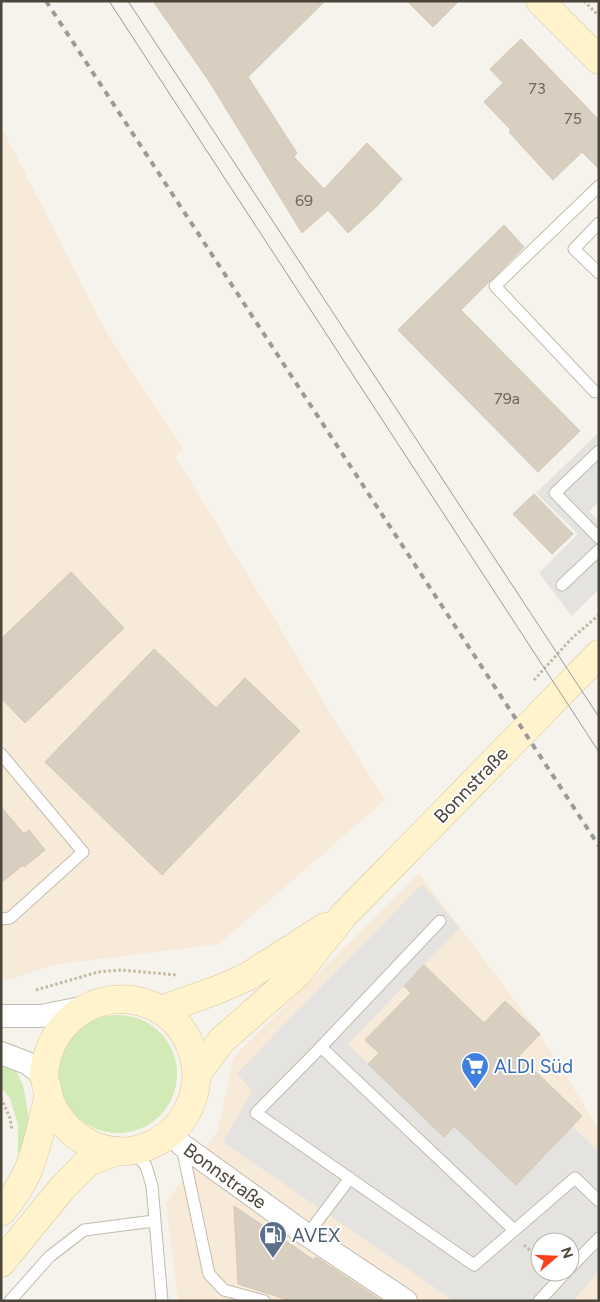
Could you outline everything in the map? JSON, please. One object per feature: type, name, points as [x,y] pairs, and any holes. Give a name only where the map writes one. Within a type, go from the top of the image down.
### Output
[{"type":"main road","points":[[540,1],[599,60]]},
{"type":"main road","name":"Bonnstraße","points":[[197,1074],[220,1041],[297,974],[343,916],[599,654]]},
{"type":"main road","name":"Bonnstraße","points":[[160,1010],[217,990],[247,977],[343,916]]},
{"type":"main road","points":[[1,1212],[7,1206],[29,1168],[42,1123],[46,1085],[46,1061],[54,1040],[68,1021],[86,1007],[102,1001],[126,999],[148,1004],[176,1022],[187,1038],[194,1055],[197,1074],[194,1096],[176,1139],[88,1162],[64,1186],[1,1263]]},
{"type":"main road","points":[[46,1085],[51,1105],[62,1123],[78,1138],[97,1147],[125,1151]]},
{"type":"street","points":[[1,1016],[41,1016],[86,1007]]},
{"type":"street","points":[[1,1053],[28,1063],[46,1085]]},
{"type":"street","name":"Bonnstraße","points":[[176,1139],[307,1235],[406,1301]]},
{"type":"lane","points":[[596,392],[495,286],[599,186]]},
{"type":"lane","points":[[599,224],[574,249],[599,273]]},
{"type":"lane","points":[[599,451],[555,493],[599,538]]},
{"type":"lane","points":[[562,586],[599,550]]},
{"type":"lane","points":[[1,754],[83,852],[10,918],[1,919]]},
{"type":"lane","points":[[440,921],[256,1113],[474,1265],[575,1178],[599,1201]]},
{"type":"lane","points":[[321,1047],[514,1230]]},
{"type":"lane","points":[[176,1139],[209,1274],[224,1290],[264,1301]]},
{"type":"lane","points":[[125,1151],[146,1166],[152,1186],[162,1301]]},
{"type":"lane","points":[[307,1235],[350,1178]]},
{"type":"lane","points":[[10,1301],[49,1257],[84,1230],[154,1221]]},
{"type":"lane","points":[[580,1258],[599,1238]]},
{"type":"lane","points":[[538,1301],[556,1282]]},
{"type":"path","points":[[584,1],[599,16]]},
{"type":"path","points":[[571,639],[599,615]]},
{"type":"path","points":[[29,990],[38,990],[98,972],[121,970],[184,975]]},
{"type":"shaded area","points":[[1,126],[104,328],[183,450],[175,456],[330,713],[385,800],[219,944],[52,965],[1,982]]},
{"type":"shaded area","points":[[599,432],[599,502],[589,511],[599,521],[599,589],[572,616],[539,573],[578,534],[536,493]]},
{"type":"shaded area","points":[[419,873],[540,1034],[599,1129],[599,1301],[178,1301],[166,1203],[218,1130],[233,1058]]},
{"type":"shaded area","points":[[422,884],[460,928],[348,1044],[444,1136],[454,1126],[516,1185],[572,1126],[599,1152],[599,1271],[573,1301],[454,1301],[223,1142],[252,1092],[237,1073]]},
{"type":"green space","points":[[118,1015],[141,1019],[160,1032],[173,1051],[177,1074],[173,1097],[160,1116],[141,1129],[118,1133],[95,1129],[76,1116],[63,1097],[59,1074],[63,1051],[76,1032],[95,1019]]},
{"type":"green space","points":[[1,1063],[14,1067],[23,1085],[29,1119],[24,1154],[18,1152],[18,1125],[10,1098],[1,1088]]},
{"type":"building","points":[[153,1],[325,1],[248,77],[297,153],[294,157],[324,189],[367,143],[402,179],[348,233],[328,210],[302,233],[209,81]]},
{"type":"building","points":[[407,1],[459,1],[433,27]]},
{"type":"building","points":[[521,39],[599,120],[599,169],[582,152],[553,180],[509,132],[511,130],[484,102],[503,83],[490,69]]},
{"type":"building","points":[[504,225],[524,247],[461,310],[580,431],[538,472],[398,330]]},
{"type":"building","points":[[534,494],[573,534],[552,554],[513,514]]},
{"type":"building","points":[[71,572],[124,628],[25,723],[1,698],[1,639]]},
{"type":"building","points":[[154,649],[216,708],[245,678],[300,731],[162,875],[45,762]]},
{"type":"building","points":[[1,807],[24,834],[29,830],[45,850],[1,883]]},
{"type":"building","name":"ALDI Süd","points":[[424,965],[484,1023],[505,1001],[540,1034],[519,1056],[582,1116],[516,1185],[454,1126],[444,1137],[368,1064],[379,1053],[365,1040],[411,993],[404,986]]},
{"type":"building","points":[[234,1206],[314,1260],[316,1257],[382,1301],[291,1301],[238,1284]]},
{"type":"tram line","points":[[109,1],[599,752]]},
{"type":"tram line","points":[[128,1],[599,717]]},
{"type":"railway","points":[[46,1],[599,846]]},
{"type":"place","name":"ALDI Süd","points":[[475,1090]]},
{"type":"place","name":"AVEX","points":[[273,1259]]}]
